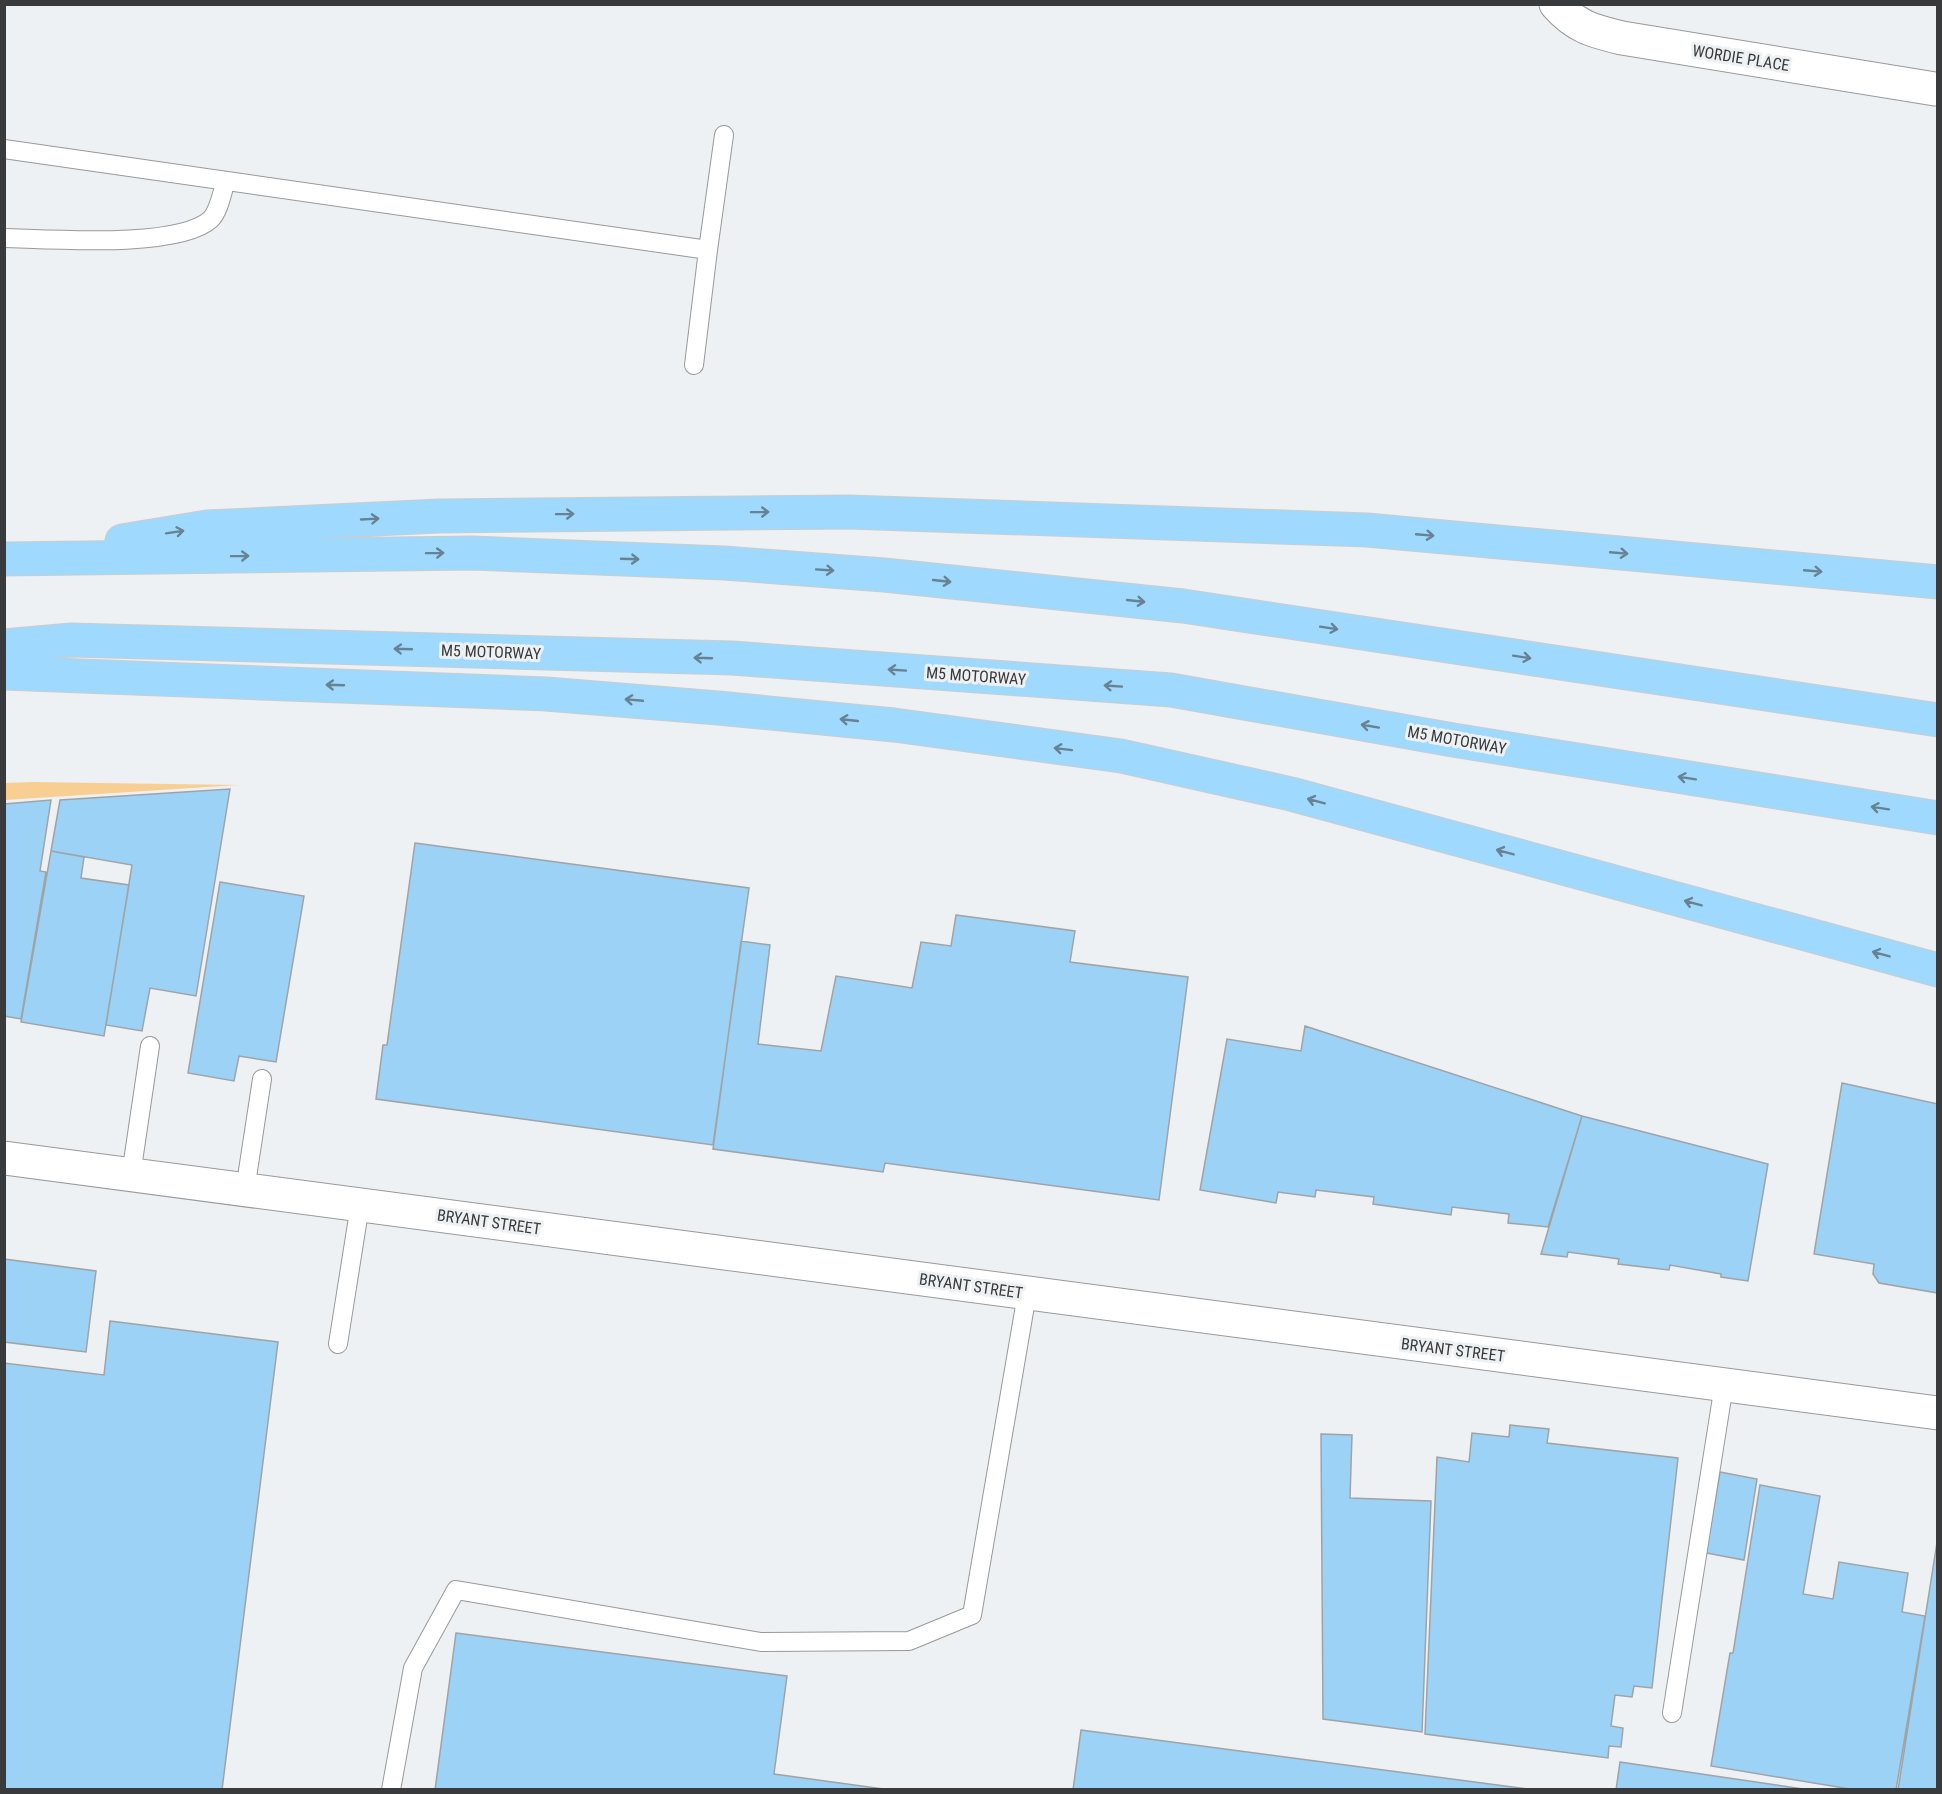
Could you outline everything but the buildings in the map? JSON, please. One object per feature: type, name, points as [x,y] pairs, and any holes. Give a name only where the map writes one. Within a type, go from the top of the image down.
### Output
[{"type":"highway","points":[[9,559],[207,527],[439,516],[849,512],[1366,530],[1938,582]]},
{"type":"highway","points":[[9,559],[472,553],[724,563],[884,575],[1182,606],[1938,720]]},
{"type":"highway","name":"M5 MOTORWAY","points":[[4,646],[70,640],[732,658],[1171,690],[1453,740],[1938,818]]},
{"type":"highway","points":[[4,673],[588,697],[894,725],[1121,756],[1291,794],[1938,970]]},
{"type":"street","name":"WORDIE PLACE","points":[[1556,4],[1569,19],[1592,30],[1622,38],[1935,89]]},
{"type":"street","name":"BRYANT STREET","points":[[4,1158],[1938,1413]]},
{"type":"lane","points":[[694,365],[724,135]]},
{"type":"lane","points":[[4,149],[708,250]]},
{"type":"lane","points":[[4,238],[111,240],[176,235],[201,227],[214,217],[226,181]]},
{"type":"lane","points":[[131,1175],[150,1046]]},
{"type":"lane","points":[[246,1190],[262,1079]]},
{"type":"lane","points":[[338,1344],[360,1205]]},
{"type":"lane","points":[[391,1790],[413,1668],[456,1590],[761,1642],[909,1641],[972,1615],[1027,1294]]},
{"type":"lane","points":[[1672,1713],[1724,1385]]},
{"type":"shaded area","points":[[5,783],[239,785],[5,800]]}]
